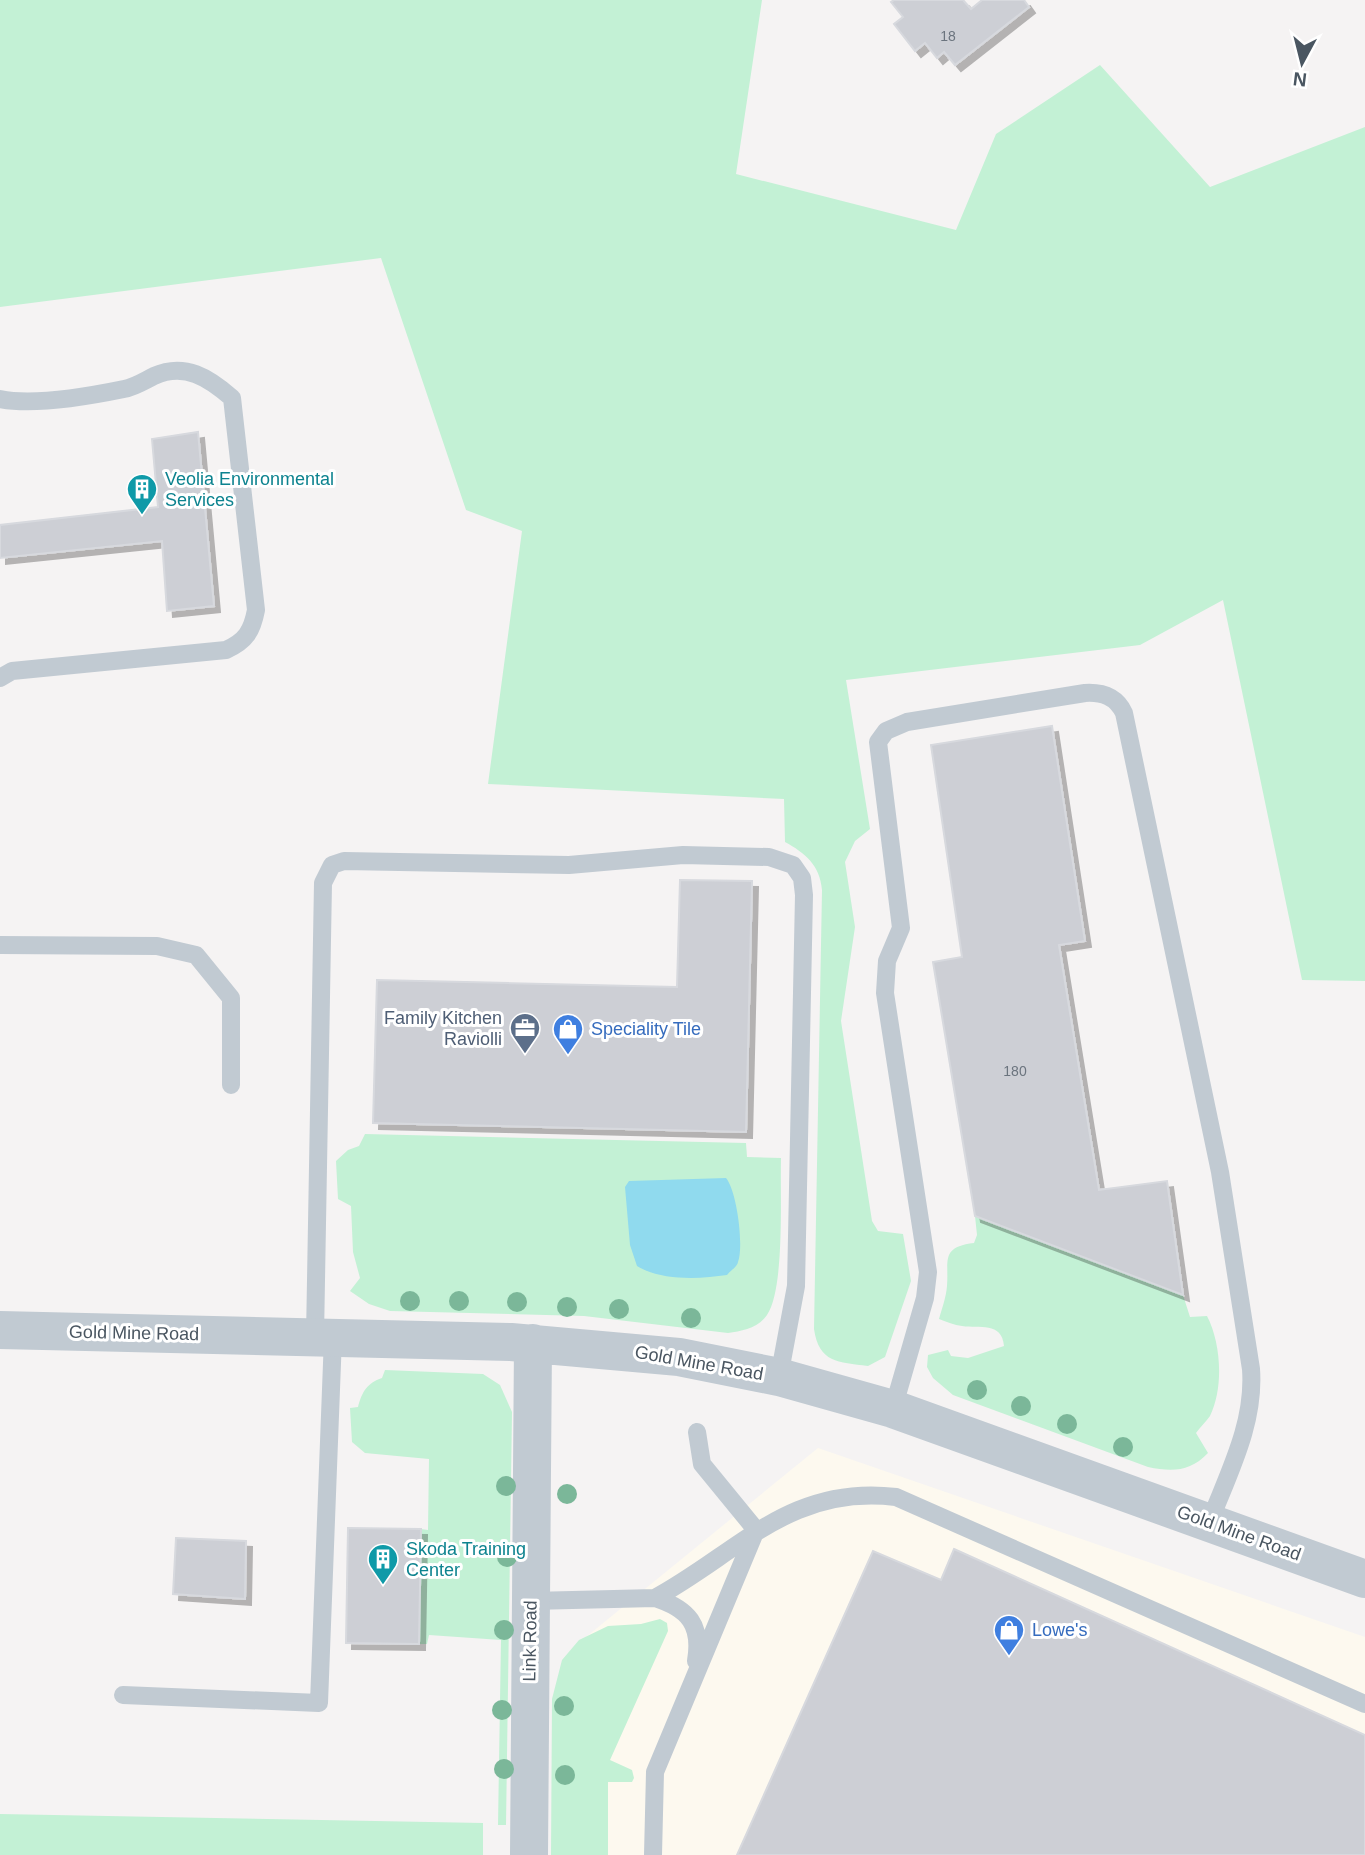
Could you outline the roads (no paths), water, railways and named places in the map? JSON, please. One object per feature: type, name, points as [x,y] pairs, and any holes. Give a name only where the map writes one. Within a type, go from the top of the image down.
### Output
[{"type":"street","name":"Gold Mine Road","points":[[0,1330],[533,1343],[679,1357],[779,1377],[892,1409],[1210,1521],[1365,1579]]},
{"type":"street","name":"Link Road","points":[[529,1855],[533,1343]]},
{"type":"lane","points":[[0,399],[21,401],[124,389],[168,372],[200,374],[215,383],[232,398],[256,610],[249,634],[240,643],[226,650],[12,671],[0,678]]},
{"type":"lane","points":[[892,1409],[925,1298],[928,1272],[884,993],[887,961],[901,928],[878,742],[886,731],[919,719],[1085,693],[1104,694],[1117,701],[1124,713],[1220,1172],[1251,1369],[1252,1396],[1248,1422],[1210,1521]]},
{"type":"lane","points":[[123,1695],[319,1703],[324,1337],[323,883],[332,864],[344,861],[569,865],[683,855],[769,857],[793,865],[802,878],[804,895],[796,1286],[779,1377]]},
{"type":"lane","points":[[0,945],[157,946],[195,955],[231,998],[231,1085]]},
{"type":"lane","points":[[697,1432],[702,1464],[756,1530]]},
{"type":"lane","points":[[655,1598],[779,1517],[838,1498],[873,1495],[904,1499],[1365,1704]]},
{"type":"lane","points":[[653,1855],[654,1777],[756,1530]]},
{"type":"lane","points":[[531,1601],[655,1598],[678,1606],[691,1621],[698,1644],[692,1683]]},
{"type":"water","points":[[726,1178],[733,1194],[740,1232],[737,1264],[727,1275],[681,1278],[657,1274],[637,1266],[630,1245],[625,1187],[629,1181]]},
{"type":"place","name":"Veolia Environmental Services","points":[[142,516]]},
{"type":"place","name":"Family Kitchen Raviolli","points":[[525,1055]]},
{"type":"place","name":"Speciality Tile","points":[[568,1056]]},
{"type":"place","name":"Skoda Training Center","points":[[383,1586]]},
{"type":"place","name":"Lowe's","points":[[1009,1657]]}]
